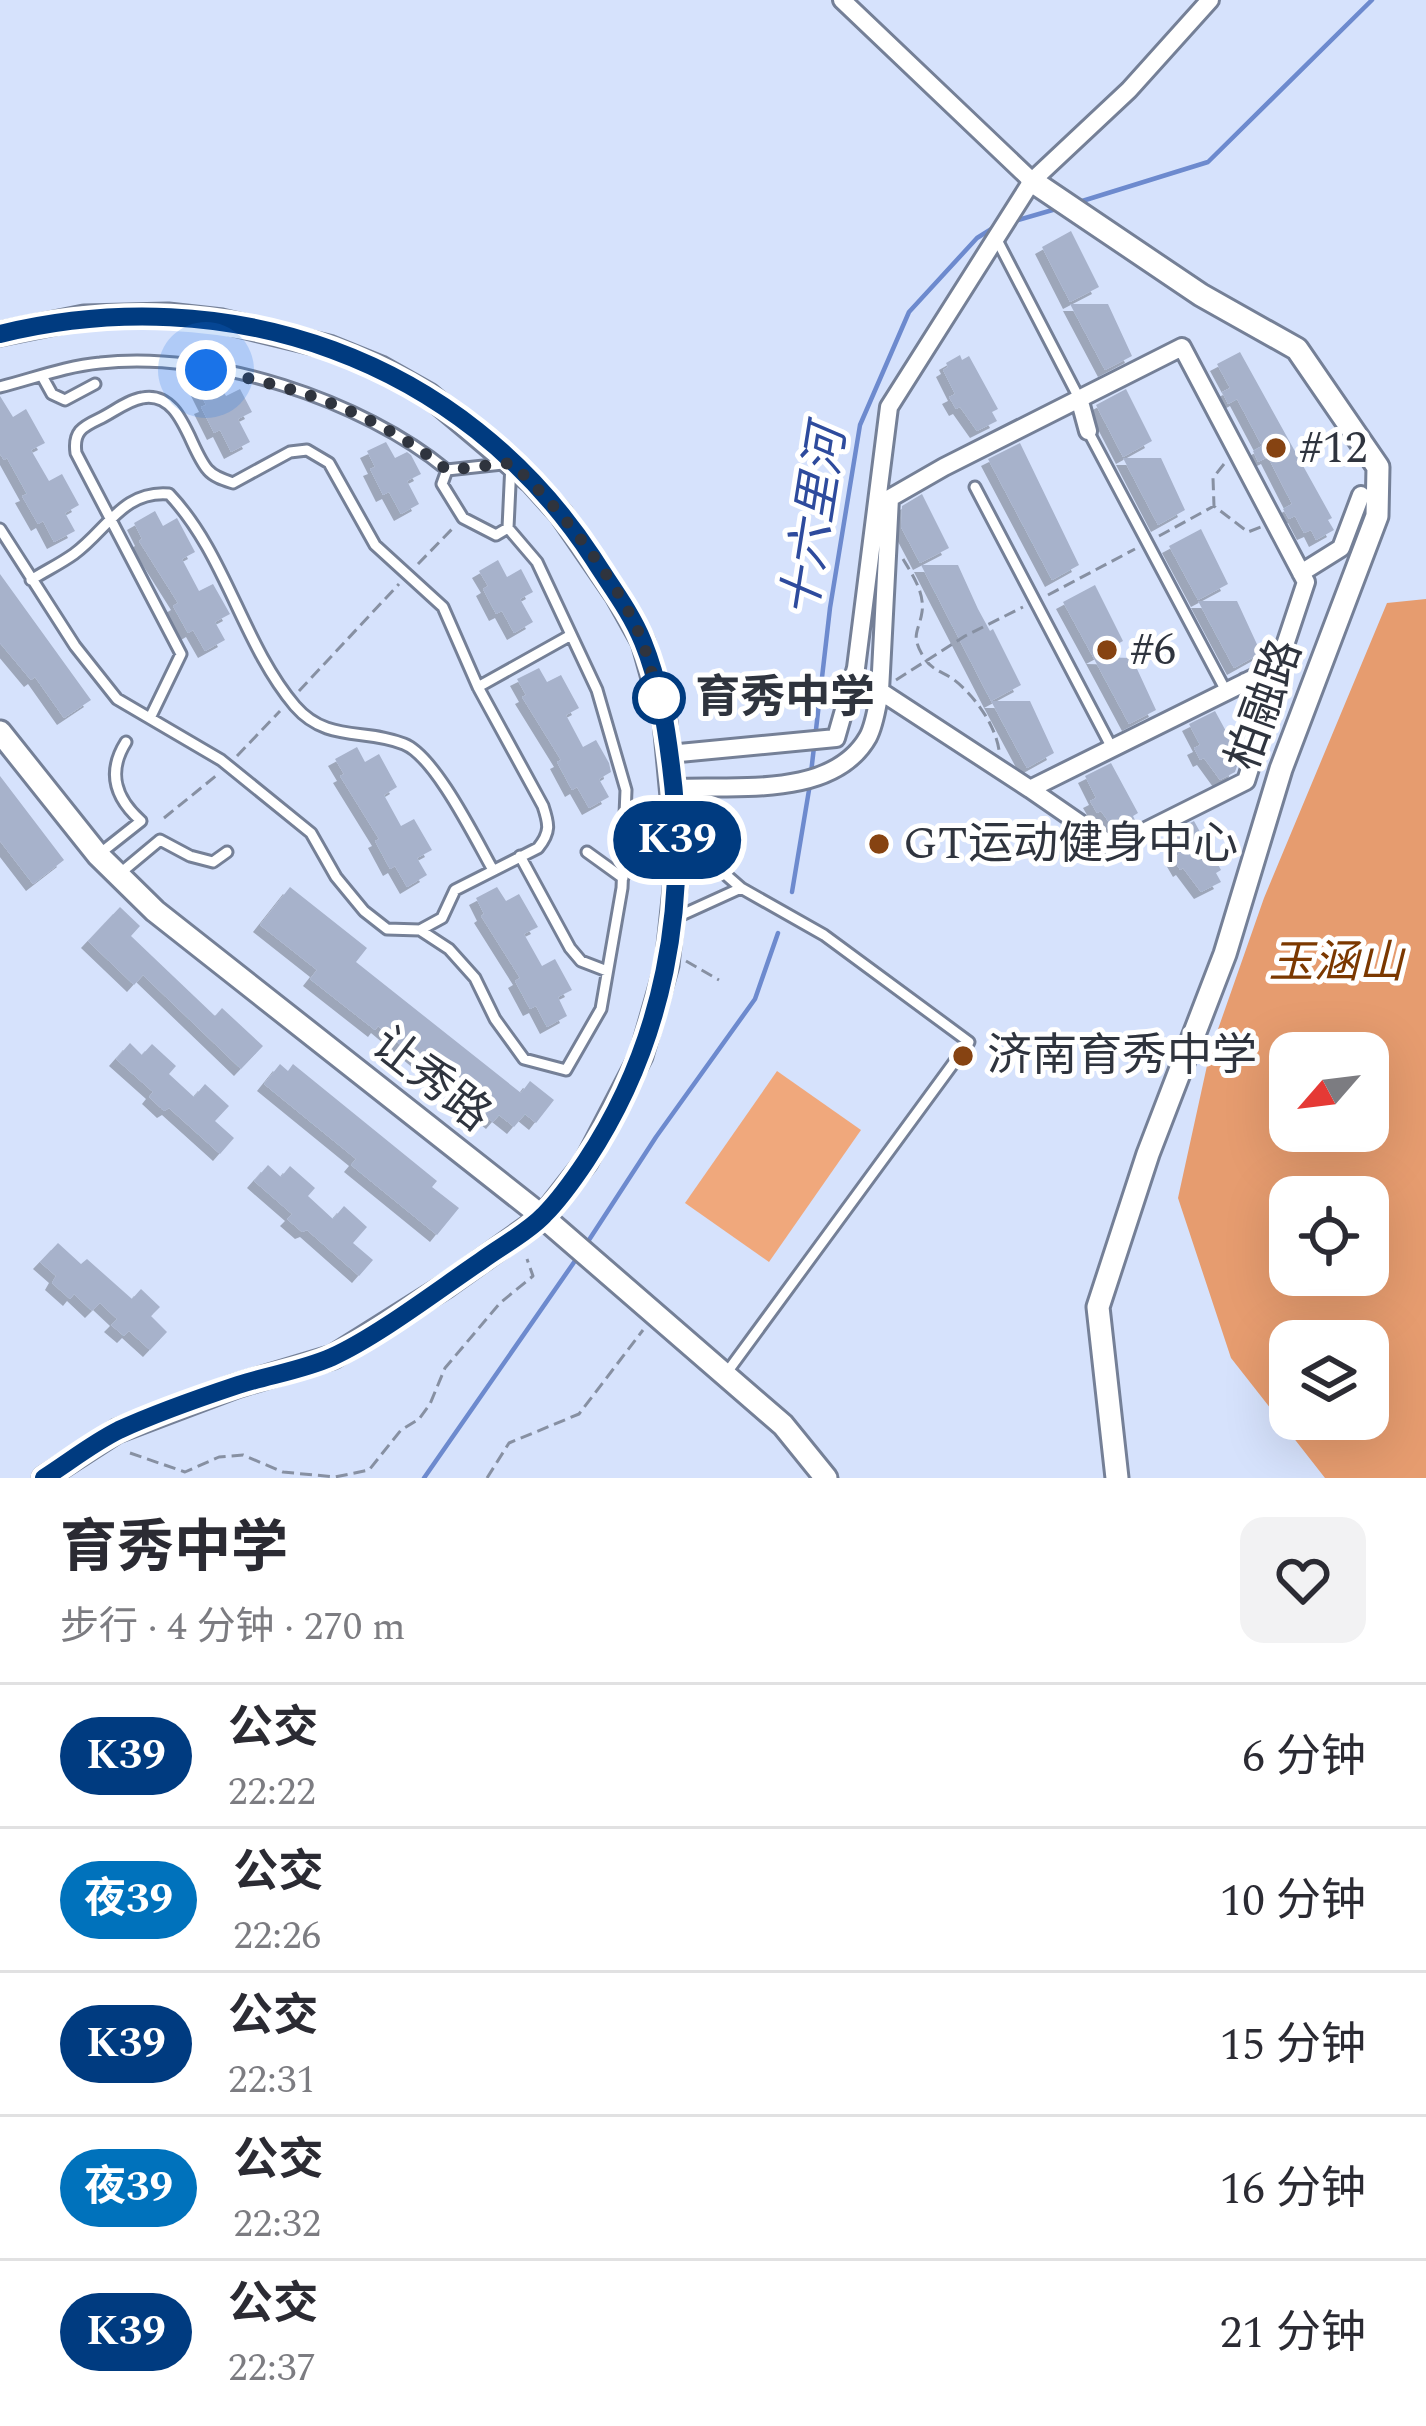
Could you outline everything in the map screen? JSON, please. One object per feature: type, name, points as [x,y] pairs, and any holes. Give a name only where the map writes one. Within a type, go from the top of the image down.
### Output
[{"type":"street","points":[[842,0],[1032,181]]},
{"type":"street","points":[[669,754],[836,738],[856,668],[890,407],[1032,181],[1129,90],[1210,0]]},
{"type":"street","name":"柏融路","points":[[1032,181],[1201,295],[1298,349],[1378,467],[1377,516],[1281,769],[1225,954],[1148,1154],[1098,1307],[1117,1478]]},
{"type":"street","points":[[0,334],[84,317],[168,315],[222,320],[275,332],[381,368],[429,395],[511,463],[568,523],[616,594],[643,642],[665,722],[677,832],[674,919],[656,1011],[622,1098],[551,1224],[332,1357],[236,1385],[117,1431],[44,1478]]},
{"type":"street","points":[[674,788],[812,778],[839,770],[871,732],[880,691],[890,499],[1182,347],[1306,582],[1278,666],[1030,788]]},
{"type":"street","points":[[1079,398],[1088,431]]},
{"type":"street","points":[[1301,573],[1341,548],[1361,495]]},
{"type":"street","points":[[880,691],[1114,847],[1246,781],[1265,721],[1245,682]]},
{"type":"street","name":"让秀路","points":[[0,732],[98,855],[155,911],[551,1224],[783,1426],[826,1478]]},
{"type":"lane","points":[[995,238],[1079,398]]},
{"type":"lane","points":[[0,387],[100,363],[168,363],[244,376],[333,401],[412,441],[447,470],[511,463],[508,528],[538,562],[597,690],[626,790],[622,878],[601,1009],[566,1070],[524,1059],[475,978],[449,949],[420,930]]},
{"type":"lane","points":[[43,376],[52,394],[65,400],[95,384]]},
{"type":"lane","points":[[0,530],[75,646],[117,699],[228,766],[311,833],[336,877],[364,911],[387,929],[420,930],[442,918],[454,890],[538,848],[548,837],[543,806],[478,687],[443,607],[375,545],[329,463],[307,450],[290,452],[233,483],[208,470],[177,412],[155,399],[142,398],[80,428],[74,440],[76,453],[181,654],[150,718]]},
{"type":"lane","points":[[1088,431],[1226,692]]},
{"type":"lane","points":[[447,470],[442,484],[463,518],[496,535],[508,528]]},
{"type":"lane","points":[[975,487],[1112,748]]},
{"type":"lane","points":[[32,580],[77,552],[123,506],[150,493],[169,494],[190,516],[269,667],[298,709],[333,733],[410,746],[445,785],[493,870]]},
{"type":"lane","points":[[478,687],[571,634]]},
{"type":"lane","points":[[98,855],[141,821],[124,806],[115,785],[116,758],[126,742]]},
{"type":"lane","points":[[677,832],[741,887],[824,935],[970,1042],[725,1375]]},
{"type":"lane","points":[[118,875],[160,840],[213,862],[227,852]]},
{"type":"lane","points":[[587,852],[622,878]]},
{"type":"lane","points":[[520,856],[580,961],[608,970]]},
{"type":"lane","points":[[674,919],[741,887]]},
{"type":"path","points":[[1214,506],[1213,478],[1218,467],[1239,455]]},
{"type":"path","points":[[1109,562],[1214,506]]},
{"type":"path","points":[[1214,506],[1248,532],[1274,521]]},
{"type":"path","points":[[160,840],[164,818],[228,766],[463,518]]},
{"type":"path","points":[[903,559],[917,584],[922,612],[915,631],[925,659],[978,704],[998,740],[1001,770]]},
{"type":"path","points":[[880,691],[945,648]]},
{"type":"path","points":[[669,950],[719,980]]},
{"type":"path","points":[[130,1453],[185,1472],[219,1456],[243,1455],[283,1472],[334,1477],[369,1470],[400,1430],[419,1419],[445,1368],[500,1303],[533,1276],[527,1259]]},
{"type":"path","points":[[487,1478],[509,1444],[579,1414],[654,1313]]},
{"type":"shaded area","points":[[777,1071],[861,1130],[769,1262],[685,1203]]},
{"type":"green space","name":"玉涵山","points":[[1426,599],[1426,1478],[1325,1478],[1295,1440],[1389,1440],[1389,1320],[1269,1320],[1269,1407],[1231,1358],[1178,1198],[1210,1052],[1264,898],[1387,603]]},
{"type":"building","points":[[1071,231],[1099,287],[1070,302],[1042,247]]},
{"type":"building","points":[[1070,304],[1108,304],[1132,356],[1105,370]]},
{"type":"building","name":"#12","points":[[1240,352],[1332,518],[1328,520],[1334,530],[1316,540],[1311,530],[1304,533],[1295,516],[1289,519],[1283,509],[1292,504],[1268,457],[1258,462],[1253,451],[1262,446],[1237,399],[1228,404],[1222,392],[1230,388],[1217,364]]},
{"type":"building","points":[[960,355],[962,360],[969,356],[998,409],[992,412],[997,421],[977,431],[949,397],[955,394],[943,370]]},
{"type":"building","points":[[217,380],[226,396],[240,389],[252,412],[238,419],[250,442],[231,452],[220,430],[214,433],[201,407],[206,405],[198,389]]},
{"type":"building","points":[[1126,389],[1152,441],[1123,457],[1096,405]]},
{"type":"building","points":[[0,396],[13,417],[26,409],[45,443],[31,450],[49,481],[62,474],[79,505],[65,513],[75,531],[54,542],[43,521],[38,524],[22,496],[27,494],[0,454]]},
{"type":"building","points":[[386,442],[395,458],[407,452],[411,455],[421,474],[407,481],[419,504],[401,514],[389,492],[383,495],[370,469],[375,467],[367,451]]},
{"type":"building","points":[[1020,443],[1079,565],[1052,580],[988,459]]},
{"type":"building","points":[[1123,458],[1161,458],[1185,510],[1158,525]]},
{"type":"building","points":[[922,494],[949,548],[920,563],[901,527],[902,506]]},
{"type":"building","points":[[155,511],[163,526],[177,518],[195,552],[182,559],[199,591],[213,584],[230,614],[215,622],[225,640],[205,651],[193,630],[188,633],[173,606],[178,603],[139,541],[134,523]]},
{"type":"building","points":[[1201,529],[1228,584],[1198,600],[1169,546]]},
{"type":"building","points":[[498,560],[507,577],[521,569],[533,592],[520,599],[533,622],[514,633],[502,611],[496,614],[479,571]]},
{"type":"building","points":[[921,565],[958,565],[1021,685],[991,701]]},
{"type":"building","points":[[0,574],[91,700],[64,718],[35,677],[31,680],[0,643]]},
{"type":"building","points":[[1095,585],[1123,641],[1093,657],[1063,602]]},
{"type":"building","points":[[1198,601],[1237,601],[1261,653],[1234,668]]},
{"type":"building","points":[[1093,657],[1132,658],[1156,710],[1129,724]]},
{"type":"building","points":[[539,668],[547,682],[561,675],[579,708],[566,715],[583,747],[596,740],[609,763],[611,772],[599,779],[609,797],[589,808],[577,787],[572,790],[557,762],[561,760],[522,697],[526,695],[517,679]]},
{"type":"building","points":[[991,701],[1030,701],[1054,753],[1027,768]]},
{"type":"building","points":[[1215,711],[1240,757],[1235,772],[1220,780],[1204,758],[1200,760],[1194,748],[1200,745],[1189,724]]},
{"type":"building","points":[[357,747],[365,762],[379,754],[397,787],[384,795],[401,826],[414,819],[432,850],[417,858],[427,875],[407,887],[395,866],[390,869],[375,841],[379,839],[340,776],[344,774],[335,759]]},
{"type":"building","points":[[1111,763],[1138,813],[1133,816],[1136,822],[1116,832],[1090,801],[1096,798],[1085,776]]},
{"type":"building","points":[[0,776],[64,860],[33,884],[0,841]]},
{"type":"building","points":[[1194,821],[1221,870],[1216,873],[1221,882],[1201,892],[1173,858],[1179,855],[1168,834]]},
{"type":"building","points":[[290,887],[367,948],[356,962],[521,1093],[530,1081],[554,1100],[536,1123],[525,1114],[514,1127],[499,1115],[493,1122],[378,1026],[375,1030],[310,979],[317,970],[260,925]]},
{"type":"building","points":[[497,887],[506,901],[519,894],[538,927],[524,934],[542,966],[555,959],[572,990],[558,997],[567,1016],[547,1027],[536,1006],[530,1009],[515,981],[520,978],[481,916],[476,898]]},
{"type":"building","points":[[120,907],[140,926],[131,936],[215,1016],[222,1008],[263,1046],[241,1069],[143,975],[134,985],[88,941]]},
{"type":"building","points":[[130,1043],[142,1055],[152,1044],[176,1066],[169,1074],[194,1097],[205,1084],[229,1106],[215,1121],[234,1138],[220,1154],[169,1108],[164,1111],[149,1097],[153,1092],[116,1059]]},
{"type":"building","points":[[280,1064],[288,1071],[293,1064],[437,1181],[432,1187],[459,1208],[437,1235],[351,1165],[356,1159],[264,1084]]},
{"type":"building","points":[[268,1165],[281,1177],[290,1166],[315,1188],[308,1196],[333,1219],[344,1206],[367,1227],[353,1243],[373,1260],[359,1276],[307,1230],[302,1232],[287,1219],[292,1214],[254,1181]]},
{"type":"building","points":[[58,1243],[81,1264],[87,1259],[132,1299],[141,1289],[160,1307],[151,1316],[167,1332],[150,1350],[129,1331],[124,1336],[111,1325],[117,1319],[100,1303],[92,1311],[74,1294],[70,1299],[52,1283],[56,1276],[40,1262]]},
{"type":"waterway","name":"十六里河","points":[[1079,202],[1208,162],[1372,0]]},
{"type":"waterway","name":"十六里河","points":[[1015,221],[1056,209]]},
{"type":"waterway","name":"十六里河","points":[[811,773],[830,608],[860,425],[909,312],[977,238],[993,228]]},
{"type":"waterway","name":"十六里河","points":[[792,892],[810,784]]},
{"type":"waterway","name":"十六里河","points":[[587,1243],[755,999],[778,933]]},
{"type":"waterway","name":"十六里河","points":[[424,1478],[577,1258]]},
{"type":"bus line","name":"K39","points":[[0,334],[84,317],[168,315],[222,320],[328,347],[381,368],[429,395],[532,482],[561,514],[616,594],[643,642],[665,722],[676,803],[674,919],[656,1011],[622,1098],[586,1162],[543,1217],[446,1286],[332,1357],[236,1385],[117,1431],[44,1478]]},
{"type":"place","name":"#12","points":[[1276,448]]},
{"type":"place","name":"#6","points":[[1107,650]]},
{"type":"place","name":"育秀中学","points":[[659,698]]},
{"type":"place","name":"GT运动健身中心","points":[[879,844]]},
{"type":"place","name":"济南育秀中学","points":[[963,1056]]},
{"type":"route","points":[[206,370],[333,401],[412,441],[447,470],[511,463],[561,514],[616,594],[643,642],[659,698]]}]
